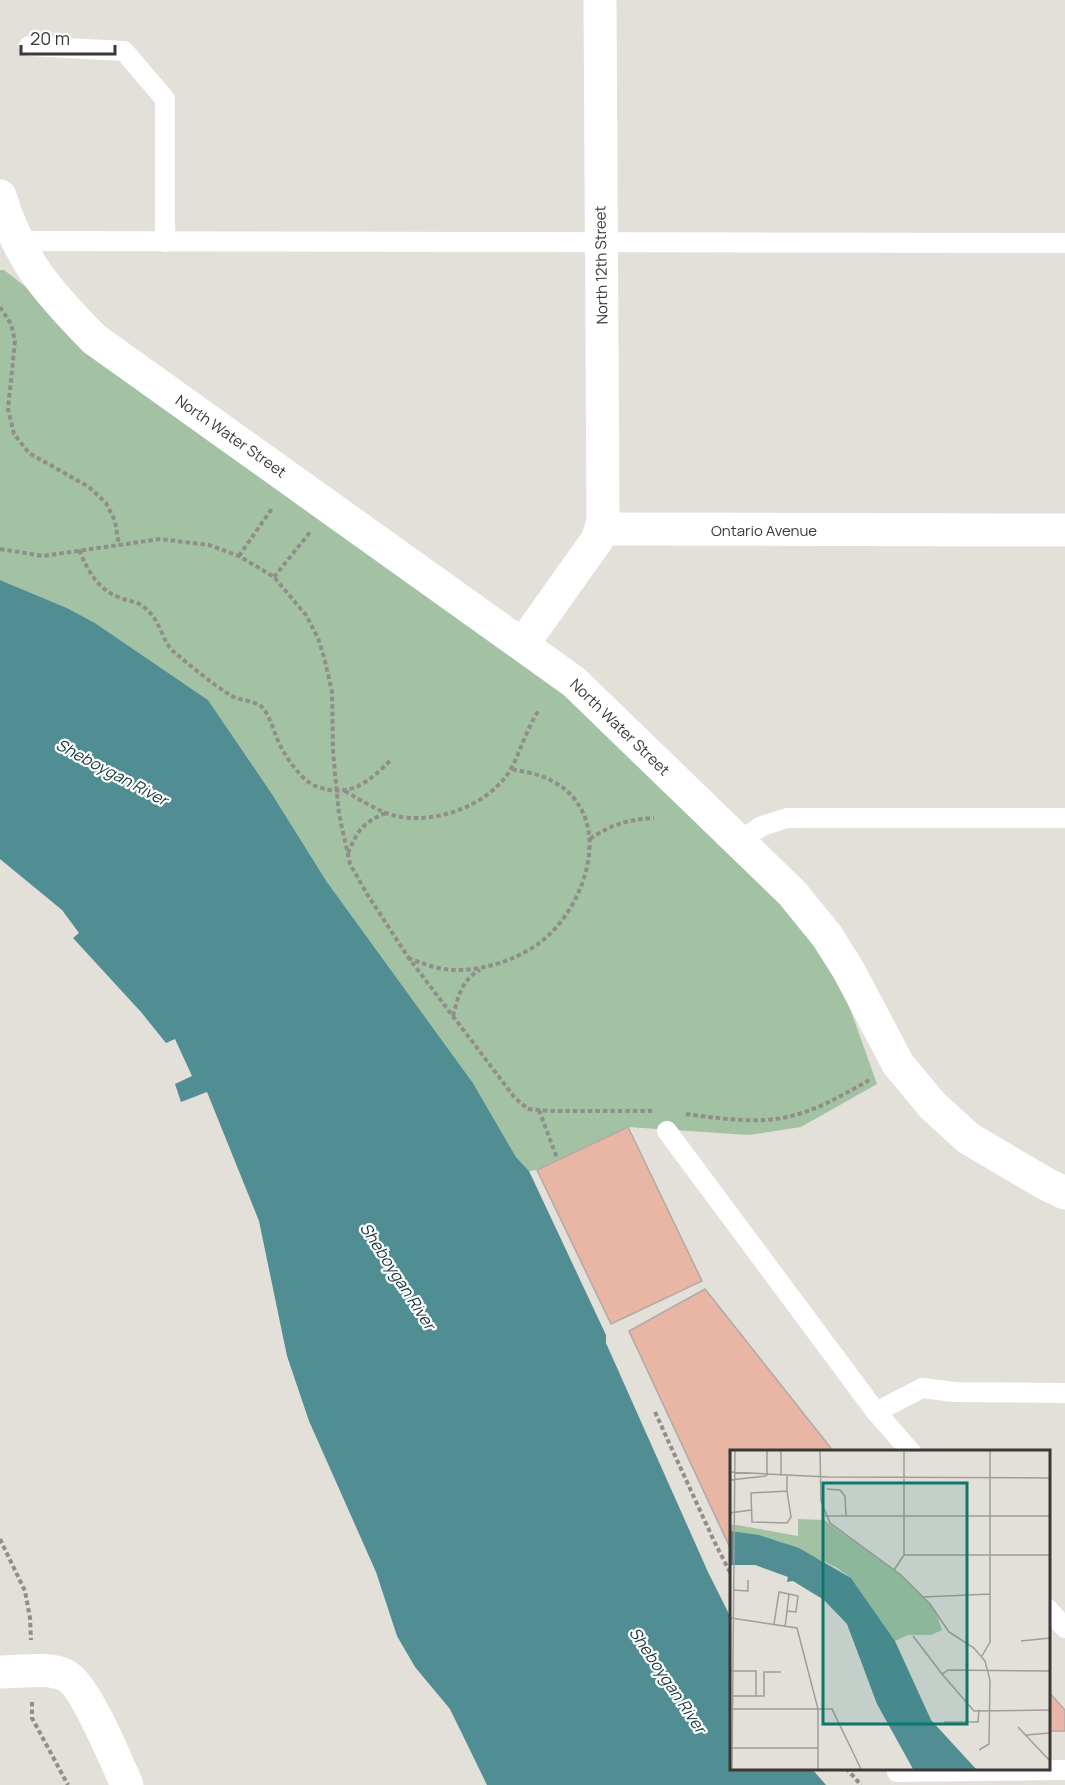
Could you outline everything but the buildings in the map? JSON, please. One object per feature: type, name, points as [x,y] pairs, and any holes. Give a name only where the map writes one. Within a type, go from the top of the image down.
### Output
[{"type":"street","name":"North 12th Street","points":[[600,0],[603,483],[601,530]]},
{"type":"street","name":"North Water Street","points":[[0,196],[16,241],[26,259],[53,297],[94,339],[574,682],[792,892],[827,936],[849,971],[898,1064],[932,1105],[968,1138],[1065,1193]]},
{"type":"street","name":"Ontario Avenue","points":[[601,530],[1065,530]]},
{"type":"street","points":[[523,644],[597,540],[601,530]]},
{"type":"street","points":[[0,1672],[53,1672],[74,1681],[91,1709],[127,1785]]},
{"type":"lane","points":[[29,46],[124,51],[165,99],[165,242]]},
{"type":"lane","points":[[16,241],[1065,243]]},
{"type":"lane","points":[[739,841],[762,826],[787,818],[1065,818]]},
{"type":"lane","points":[[667,1131],[876,1412],[909,1450]]},
{"type":"lane","points":[[876,1412],[922,1388],[954,1392],[1065,1393]]},
{"type":"lane","points":[[1050,1611],[1065,1628]]},
{"type":"lane","points":[[897,1772],[1065,1770]]},
{"type":"path","points":[[0,307],[11,324],[15,341],[8,409],[14,434],[29,453],[88,487],[106,503],[115,521],[119,545]]},
{"type":"path","points":[[239,556],[291,479]]},
{"type":"path","points":[[274,577],[331,507]]},
{"type":"path","points":[[0,549],[43,556],[160,539],[209,545],[239,556],[274,577],[306,615],[318,638],[324,657],[332,692],[333,752],[339,814],[350,864],[408,958],[515,1098],[528,1109],[660,1112]]},
{"type":"path","points":[[79,550],[88,572],[99,586],[113,595],[141,605],[164,632],[171,650],[234,697],[256,703],[261,707],[269,717],[280,746],[306,780],[319,788],[345,790],[358,787],[390,761]]},
{"type":"path","points":[[345,790],[386,813],[420,817],[441,814],[469,805],[492,791],[510,769],[539,710]]},
{"type":"path","points":[[453,1017],[460,991],[471,975],[530,950],[556,927],[572,904],[585,876],[590,857],[589,828],[571,796],[560,786],[540,776],[510,769]]},
{"type":"path","points":[[348,854],[360,828],[370,819],[386,813]]},
{"type":"path","points":[[591,840],[617,824],[654,818]]},
{"type":"path","points":[[408,958],[444,969],[486,967]]},
{"type":"path","points":[[678,1113],[747,1120],[786,1118],[808,1111],[898,1064]]},
{"type":"path","points":[[539,1110],[557,1158]]},
{"type":"path","points":[[655,1412],[730,1572]]},
{"type":"path","points":[[0,1539],[7,1557]]},
{"type":"path","points":[[848,1770],[861,1785]]},
{"type":"green space","points":[[0,270],[4,270],[67,319],[561,676],[827,944],[877,1084],[801,1127],[749,1135],[628,1127],[537,1170],[529,1171],[516,1157],[473,1083],[327,882],[272,794],[208,700],[95,623],[67,608],[0,580]]},
{"type":"water","name":"Sheboygan River","points":[[0,580],[67,608],[95,623],[208,700],[272,794],[327,882],[473,1083],[516,1157],[529,1171],[606,1335],[606,1343],[708,1572],[730,1616],[730,1770],[813,1770],[826,1785],[487,1785],[450,1709],[415,1667],[397,1636],[376,1572],[309,1421],[287,1356],[259,1221],[207,1092],[181,1102],[175,1084],[192,1076],[175,1039],[166,1043],[141,1012],[73,938],[79,933],[62,910],[0,859]]}]
